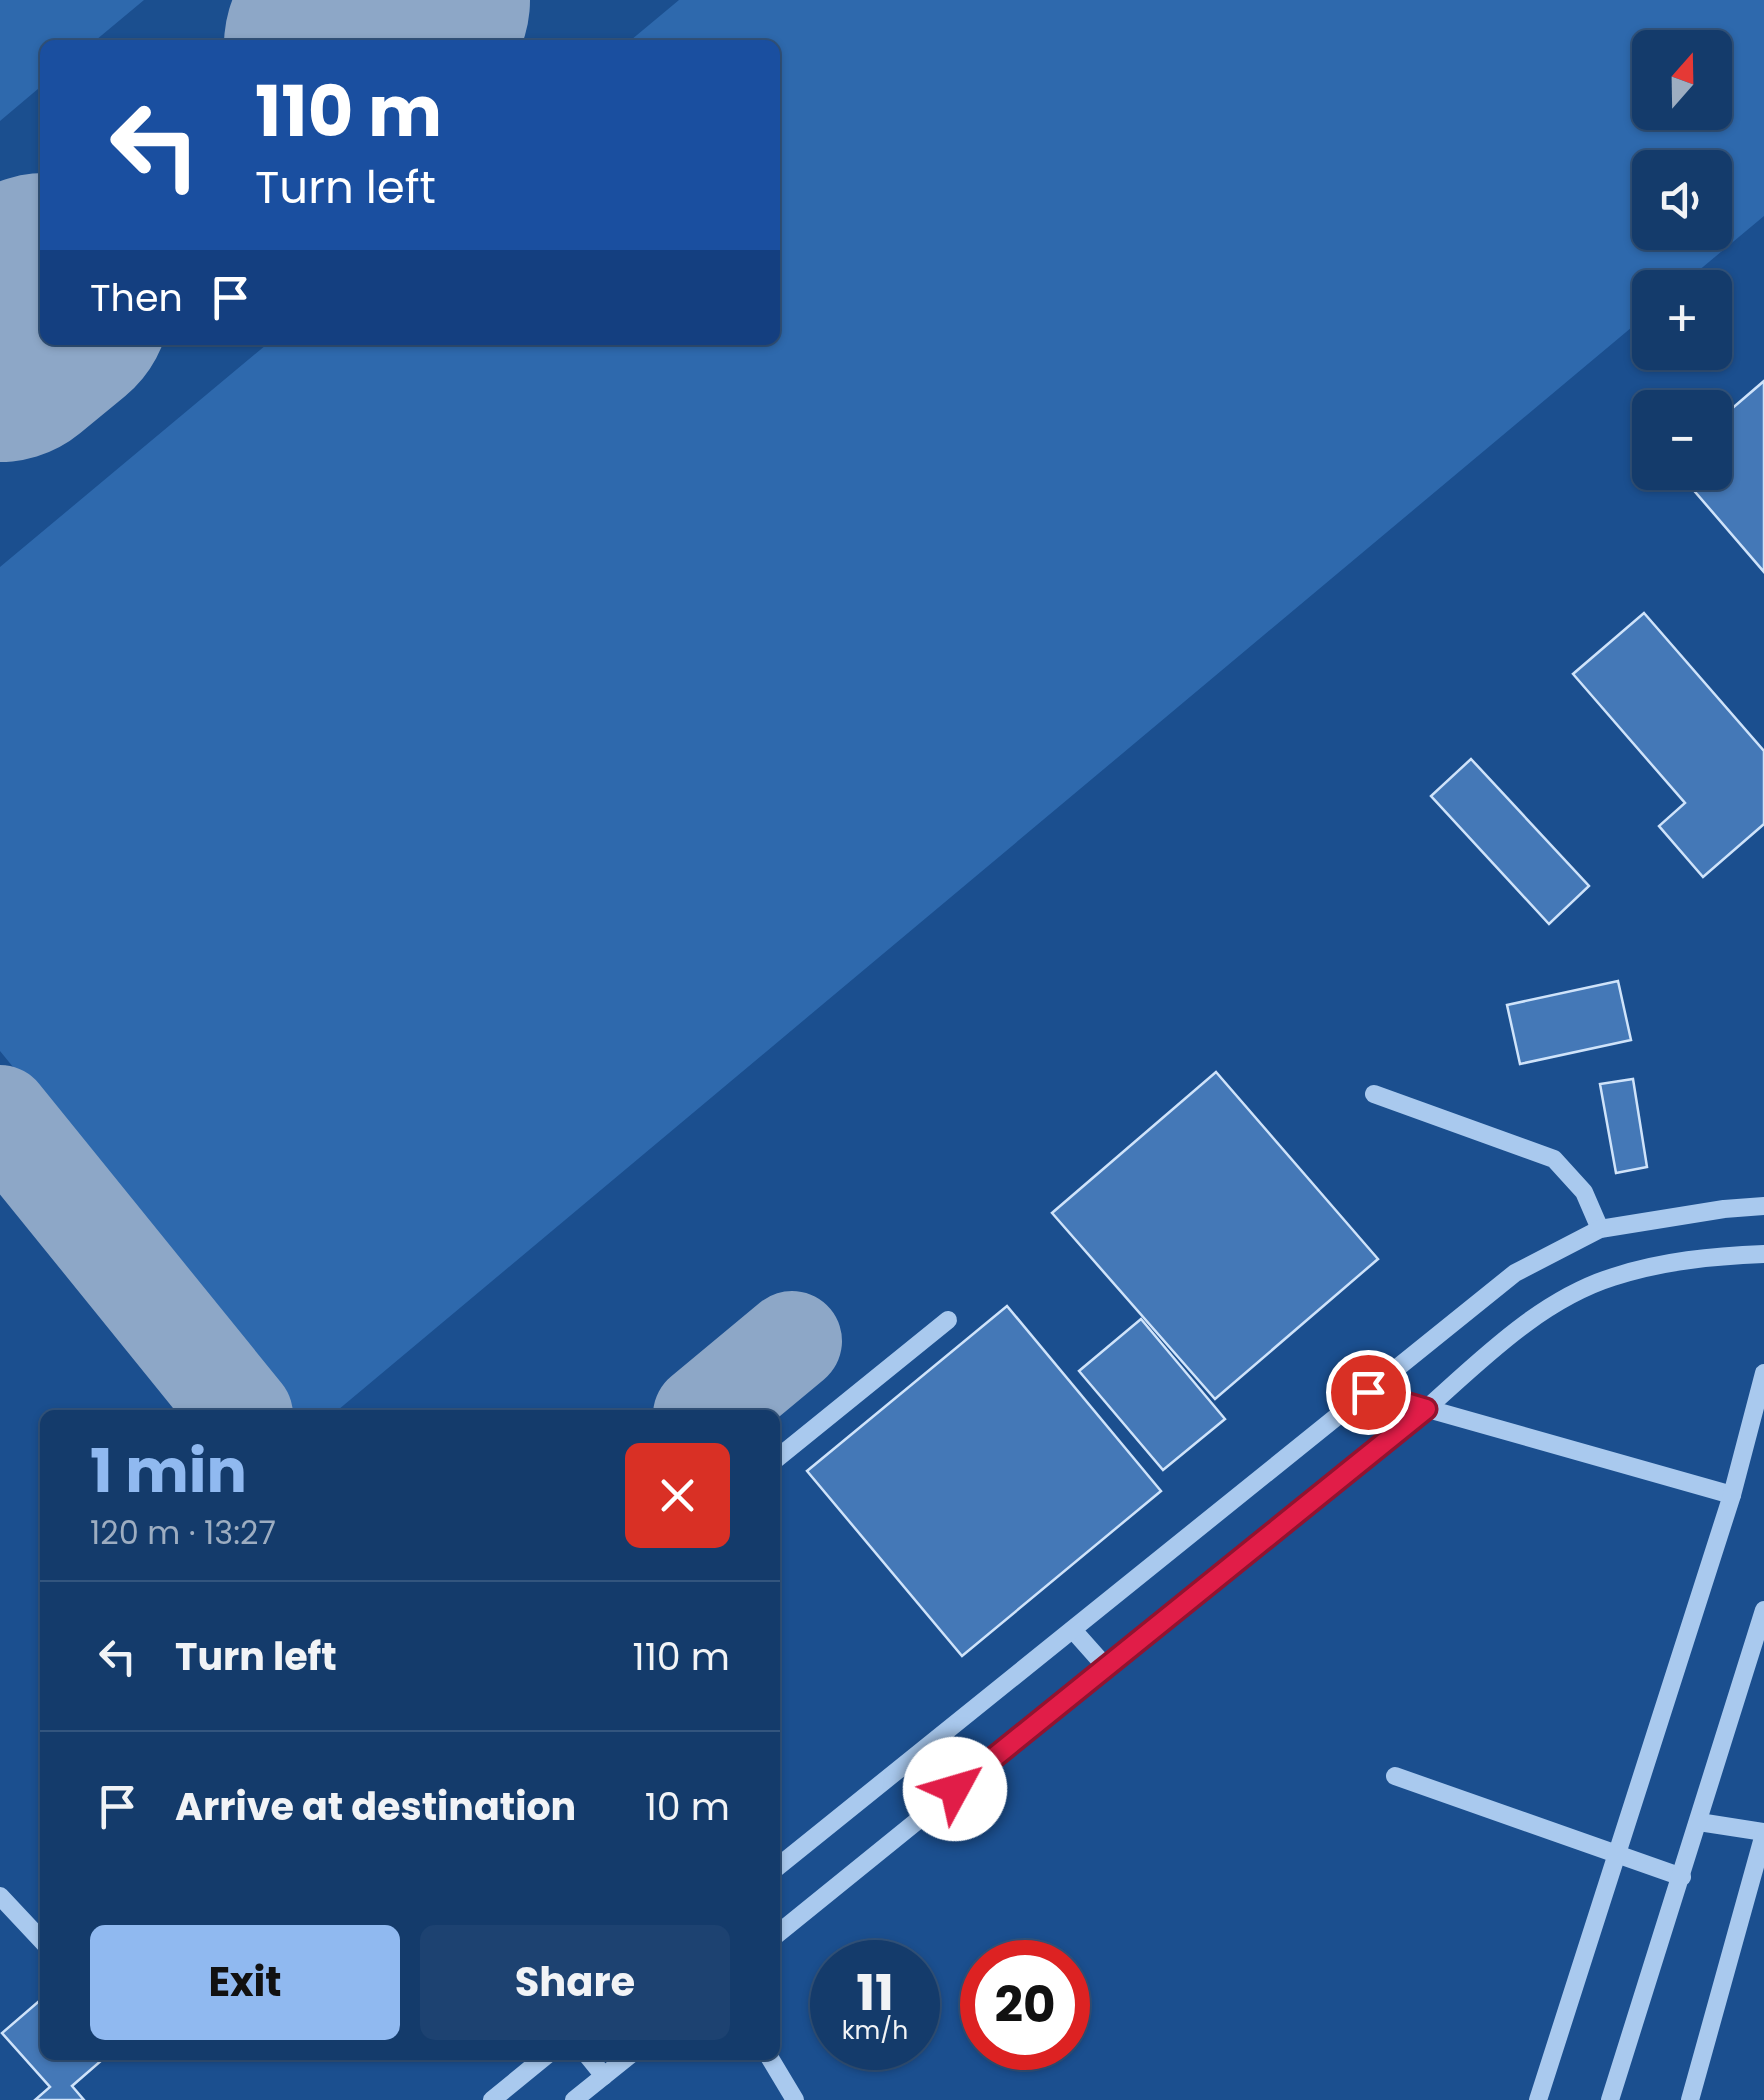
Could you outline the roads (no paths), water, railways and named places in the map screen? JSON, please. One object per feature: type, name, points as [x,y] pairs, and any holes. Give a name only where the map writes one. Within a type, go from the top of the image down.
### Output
[{"type":"lane","points":[[1374,1094],[1554,1159],[1584,1192],[1600,1229]]},
{"type":"lane","points":[[780,1865],[1515,1273],[1600,1229],[1764,1206]]},
{"type":"lane","points":[[780,1932],[1426,1409],[1490,1352],[1549,1308],[1609,1278],[1672,1261],[1764,1254]]},
{"type":"lane","points":[[780,1456],[948,1320]]},
{"type":"lane","points":[[1538,2100],[1732,1495],[1764,1372]]},
{"type":"lane","points":[[1368,1392],[1732,1495]]},
{"type":"lane","points":[[1610,2100],[1764,1610]]},
{"type":"lane","points":[[1073,1630],[1105,1666]]},
{"type":"lane","points":[[1395,1776],[1682,1877]]},
{"type":"lane","points":[[1690,2100],[1764,1833],[1699,1822]]},
{"type":"lane","points":[[0,1896],[40,1939]]},
{"type":"lane","points":[[492,2100],[541,2060]]},
{"type":"lane","points":[[591,2060],[604,2076]]},
{"type":"lane","points":[[574,2100],[624,2060]]},
{"type":"lane","points":[[771,2060],[795,2100]]}]
